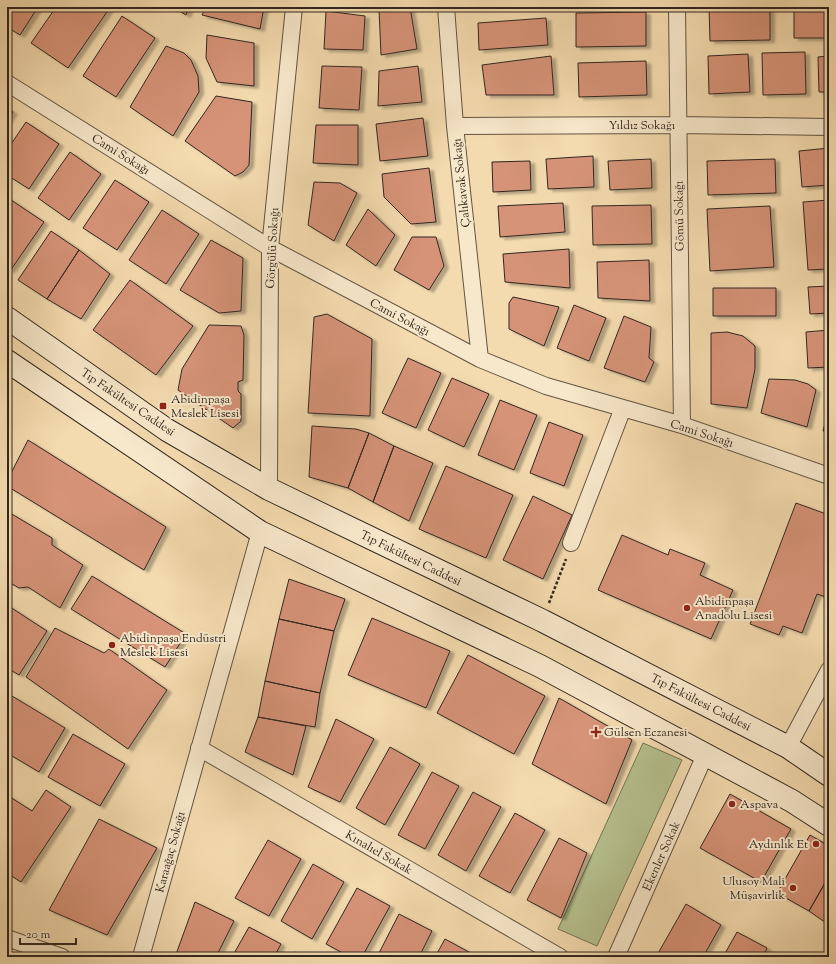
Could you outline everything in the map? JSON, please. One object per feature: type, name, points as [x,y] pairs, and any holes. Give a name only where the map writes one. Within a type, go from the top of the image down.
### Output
[{"type":"main road","name":"Tıp Fakültesi Caddesi","points":[[7,318],[167,430],[269,489],[543,621],[788,747],[829,775]]},
{"type":"main road","points":[[9,367],[260,532],[540,666],[792,801],[829,825]]},
{"type":"street","name":"Görgülü Sokağı","points":[[269,489],[270,248],[294,7]]},
{"type":"street","name":"Çalıkavak Sokağı","points":[[446,7],[455,126],[480,359]]},
{"type":"street","name":"Gömü Sokağı","points":[[677,7],[682,425]]},
{"type":"street","name":"Cami Sokağı","points":[[7,83],[270,248],[480,359],[546,386],[682,425],[829,476]]},
{"type":"street","name":"Yıldız Sokağı","points":[[455,126],[678,125],[829,127]]},
{"type":"street","points":[[571,543],[623,408]]},
{"type":"street","name":"Karaağaç Sokağı","points":[[141,957],[260,532]]},
{"type":"street","points":[[788,747],[829,670]]},
{"type":"street","name":"Kınalıel Sokak","points":[[199,748],[560,957]]},
{"type":"street","name":"Ekenler Sokak","points":[[616,957],[705,755]]},
{"type":"street","points":[[7,938],[62,957]]},
{"type":"path","points":[[543,621],[571,543]]},
{"type":"green space","points":[[643,743],[682,760],[597,946],[558,929]]},
{"type":"building","points":[[7,7],[38,7],[20,35],[7,27]]},
{"type":"building","points":[[56,7],[106,7],[109,9],[68,68],[31,43]]},
{"type":"building","points":[[173,7],[189,7],[186,15]]},
{"type":"building","points":[[206,7],[264,7],[260,29],[202,15]]},
{"type":"building","points":[[387,7],[410,7],[417,49],[381,55],[379,9]]},
{"type":"building","points":[[709,7],[770,7],[770,40],[710,41]]},
{"type":"building","points":[[794,7],[829,7],[829,38],[794,38]]},
{"type":"building","points":[[326,11],[365,16],[363,50],[324,49]]},
{"type":"building","points":[[646,12],[646,46],[576,47],[576,13]]},
{"type":"building","points":[[122,16],[155,38],[116,97],[83,76]]},
{"type":"building","points":[[546,18],[548,45],[479,50],[478,23]]},
{"type":"building","points":[[207,35],[254,43],[254,86],[217,82],[206,58]]},
{"type":"building","points":[[166,46],[184,53],[191,60],[198,76],[199,92],[173,136],[130,107]]},
{"type":"building","points":[[805,52],[806,94],[763,95],[762,53]]},
{"type":"building","points":[[748,54],[750,92],[709,94],[708,56]]},
{"type":"building","points":[[551,56],[554,95],[486,95],[482,65]]},
{"type":"building","points":[[829,56],[829,92],[819,92],[818,57]]},
{"type":"building","points":[[646,61],[647,95],[579,97],[578,63]]},
{"type":"building","points":[[322,66],[362,67],[359,110],[319,108]]},
{"type":"building","points":[[418,66],[422,102],[378,106],[379,71]]},
{"type":"building","points":[[216,96],[252,102],[249,165],[243,172],[235,176],[185,141]]},
{"type":"building","points":[[7,108],[13,112],[7,121]]},
{"type":"building","points":[[423,118],[428,156],[380,161],[376,124]]},
{"type":"building","points":[[26,122],[59,144],[29,189],[7,175],[7,150]]},
{"type":"building","points":[[316,125],[358,125],[358,165],[313,163]]},
{"type":"building","points":[[829,148],[829,185],[802,187],[799,151]]},
{"type":"building","points":[[70,152],[101,174],[69,220],[38,198]]},
{"type":"building","points":[[593,156],[594,187],[548,189],[546,159]]},
{"type":"building","points":[[651,159],[652,188],[610,190],[608,161]]},
{"type":"building","points":[[775,159],[776,193],[708,195],[707,161]]},
{"type":"building","points":[[530,161],[531,190],[493,192],[492,162]]},
{"type":"building","points":[[429,168],[436,222],[411,224],[384,197],[382,174]]},
{"type":"building","points":[[115,180],[149,202],[117,250],[83,228]]},
{"type":"building","points":[[314,182],[340,183],[357,193],[334,241],[308,225]]},
{"type":"building","points":[[8,198],[44,222],[10,271],[7,269]]},
{"type":"building","points":[[829,200],[829,269],[808,270],[803,202]]},
{"type":"building","points":[[563,203],[565,232],[500,237],[498,206]]},
{"type":"building","points":[[651,205],[652,244],[593,245],[592,206]]},
{"type":"building","points":[[770,206],[774,267],[710,271],[707,209]]},
{"type":"building","points":[[368,209],[395,235],[376,266],[346,245]]},
{"type":"building","points":[[162,210],[199,234],[166,284],[129,260]]},
{"type":"building","points":[[51,231],[79,250],[47,299],[18,280]]},
{"type":"building","points":[[412,237],[436,237],[444,266],[429,290],[394,270]]},
{"type":"building","points":[[211,240],[243,258],[241,311],[219,313],[180,290]]},
{"type":"building","points":[[569,249],[570,288],[505,282],[503,254]]},
{"type":"building","points":[[79,250],[110,274],[81,319],[47,299]]},
{"type":"building","points":[[649,260],[650,301],[598,298],[597,262]]},
{"type":"building","points":[[130,280],[193,326],[156,375],[93,330]]},
{"type":"building","points":[[829,286],[829,313],[810,314],[808,287]]},
{"type":"building","points":[[713,288],[776,288],[776,316],[713,316]]},
{"type":"building","points":[[513,297],[559,307],[544,346],[509,329],[509,303]]},
{"type":"building","points":[[574,305],[606,318],[589,361],[557,348]]},
{"type":"building","points":[[327,314],[372,339],[370,416],[308,413],[314,317]]},
{"type":"building","points":[[624,316],[651,327],[649,358],[654,362],[645,382],[604,368]]},
{"type":"building","points":[[209,325],[241,326],[244,335],[243,380],[238,382],[238,391],[241,394],[241,421],[233,428],[178,390],[182,369]]},
{"type":"building","points":[[829,330],[829,367],[808,368],[806,332]]},
{"type":"building","points":[[727,332],[743,336],[755,346],[755,369],[747,408],[711,404],[711,333]]},
{"type":"building","points":[[408,358],[441,373],[416,428],[382,413]]},
{"type":"building","points":[[452,378],[489,394],[464,447],[428,430]]},
{"type":"building","points":[[769,379],[795,380],[808,384],[816,390],[807,427],[761,413]]},
{"type":"building","points":[[500,400],[537,415],[514,470],[478,455]]},
{"type":"building","points":[[829,407],[829,432],[823,431]]},
{"type":"building","points":[[549,422],[583,435],[564,486],[530,473]]},
{"type":"building","points":[[312,426],[356,429],[369,433],[348,488],[309,477]]},
{"type":"building","points":[[369,433],[394,446],[373,502],[348,488]]},
{"type":"building","points":[[28,440],[166,527],[144,570],[7,486],[7,481]]},
{"type":"building","points":[[394,446],[433,463],[409,521],[373,502]]},
{"type":"building","points":[[446,466],[513,495],[486,558],[419,529]]},
{"type":"building","points":[[533,496],[572,515],[543,579],[503,560]]},
{"type":"building","points":[[796,503],[829,515],[829,588],[826,597],[817,594],[802,633],[783,626],[779,635],[750,624]]},
{"type":"building","points":[[10,513],[52,538],[52,545],[83,565],[60,608],[28,587],[19,588],[7,581],[7,518]]},
{"type":"building","points":[[622,535],[668,555],[670,549],[705,563],[700,575],[733,590],[711,639],[598,590]]},
{"type":"building","points":[[92,576],[186,634],[165,667],[71,609]]},
{"type":"building","points":[[289,579],[345,599],[334,631],[279,619]]},
{"type":"building","points":[[7,605],[47,631],[19,675],[7,668]]},
{"type":"building","points":[[372,618],[450,651],[426,708],[348,675]]},
{"type":"building","points":[[279,619],[334,631],[320,693],[265,681]]},
{"type":"building","points":[[55,628],[104,653],[109,649],[167,690],[128,749],[26,677]]},
{"type":"building","points":[[468,655],[545,696],[514,754],[437,713]]},
{"type":"building","points":[[265,681],[320,693],[315,727],[258,717]]},
{"type":"building","points":[[12,696],[65,728],[39,772],[7,753],[7,702]]},
{"type":"building","points":[[559,698],[632,740],[606,804],[532,764]]},
{"type":"building","points":[[258,717],[306,726],[293,775],[245,752]]},
{"type":"building","points":[[336,719],[374,739],[340,802],[308,787]]},
{"type":"building","points":[[73,734],[125,764],[100,806],[48,777]]},
{"type":"building","points":[[390,747],[420,764],[385,825],[356,808]]},
{"type":"building","points":[[432,772],[459,786],[425,849],[398,835]]},
{"type":"building","points":[[46,790],[71,807],[21,882],[7,873],[7,795],[32,811]]},
{"type":"building","points":[[473,792],[501,807],[466,871],[438,855]]},
{"type":"building","points":[[730,794],[791,829],[761,882],[700,848]]},
{"type":"building","points":[[515,813],[545,830],[510,893],[479,876]]},
{"type":"building","points":[[99,819],[157,848],[107,935],[49,910]]},
{"type":"building","points":[[810,835],[829,846],[829,876],[809,911],[777,893]]},
{"type":"building","points":[[559,838],[587,853],[561,918],[527,900]]},
{"type":"building","points":[[268,840],[301,859],[269,916],[235,898]]},
{"type":"building","points":[[313,864],[344,882],[312,939],[281,921]]},
{"type":"building","points":[[829,876],[829,925],[809,911]]},
{"type":"building","points":[[357,888],[390,906],[362,957],[350,957],[326,944]]},
{"type":"building","points":[[195,902],[234,921],[216,957],[175,957]]},
{"type":"building","points":[[686,904],[721,925],[703,957],[656,957]]},
{"type":"building","points":[[399,914],[432,931],[419,957],[377,957]]},
{"type":"building","points":[[249,927],[281,944],[274,957],[232,957]]},
{"type":"building","points":[[737,932],[767,948],[763,957],[723,957]]},
{"type":"building","points":[[445,939],[478,957],[435,957]]},
{"type":"building","points":[[295,952],[304,957],[293,957]]},
{"type":"place","name":"Abidinpaşa Meslek Lisesi","points":[[163,406]]},
{"type":"place","name":"Abidinpaşa Anadolu Lisesi","points":[[687,608]]},
{"type":"place","name":"Abidinpaşa Endüstri Meslek Lisesi","points":[[112,645]]},
{"type":"place","name":"Gülsen Eczanesi","points":[[596,732]]},
{"type":"place","name":"Aspava","points":[[732,804]]},
{"type":"place","name":"Aydınlık Et","points":[[816,844]]},
{"type":"place","name":"Ulusoy Mali Müşavirlik","points":[[793,888]]}]
